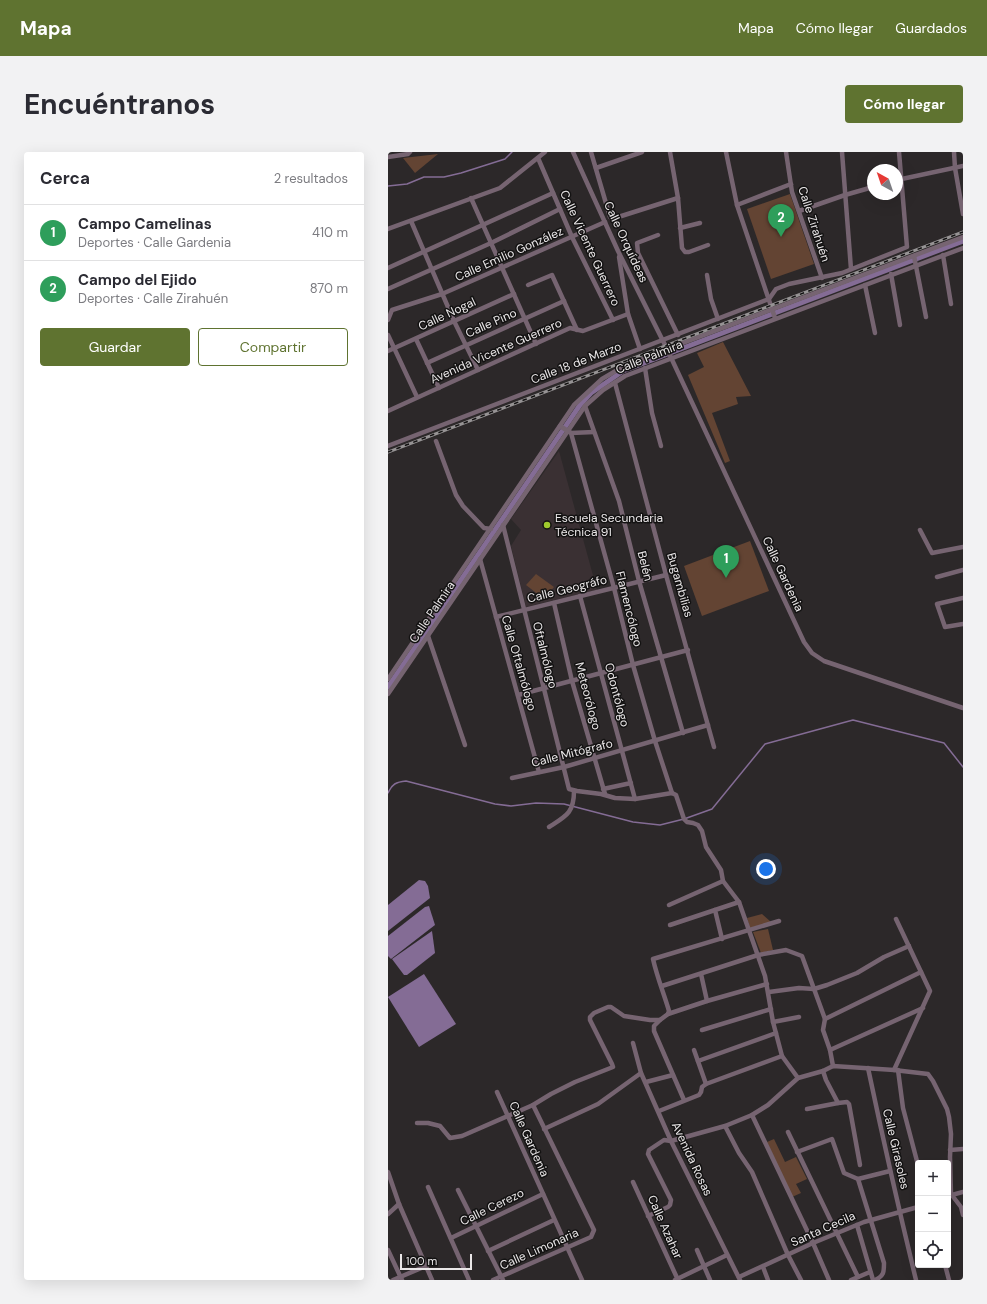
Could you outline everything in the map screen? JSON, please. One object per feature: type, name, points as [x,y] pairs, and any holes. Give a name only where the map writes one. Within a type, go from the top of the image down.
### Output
[{"type":"street","points":[[388,229],[500,188],[545,152]]},
{"type":"street","name":"Calle Orquídeas","points":[[573,152],[618,251],[667,350]]},
{"type":"street","points":[[591,152],[610,217],[612,219],[678,198]]},
{"type":"street","points":[[596,168],[642,152]]},
{"type":"street","points":[[670,152],[678,198],[682,248],[685,252],[689,252],[708,244]]},
{"type":"street","points":[[726,152],[737,205],[770,299],[775,318]]},
{"type":"street","name":"Calle Zirahuén","points":[[786,152],[792,192],[822,278]]},
{"type":"street","points":[[842,152],[851,269]]},
{"type":"street","points":[[899,152],[899,164]]},
{"type":"street","points":[[954,152],[955,168],[963,214]]},
{"type":"street","points":[[390,155],[409,153]]},
{"type":"street","name":"Calle Vicente Guerrero","points":[[538,158],[572,236],[613,320],[628,314],[640,349]]},
{"type":"street","points":[[903,179],[963,166]]},
{"type":"street","points":[[737,205],[791,184]]},
{"type":"street","points":[[799,211],[867,189]]},
{"type":"street","points":[[388,268],[553,192]]},
{"type":"street","points":[[471,198],[536,344]]},
{"type":"street","points":[[770,299],[776,289],[789,284],[838,274],[907,247],[901,200]]},
{"type":"street","points":[[388,289],[491,243],[560,209]]},
{"type":"street","points":[[411,221],[454,321],[478,370]]},
{"type":"street","name":"Calle Emilio González","points":[[388,320],[392,310],[442,294],[605,222]]},
{"type":"street","points":[[680,228],[700,223]]},
{"type":"street","points":[[658,235],[637,243],[638,253],[678,335]]},
{"type":"street","points":[[388,679],[491,529],[513,502],[565,429],[574,405],[602,379],[619,369],[667,350],[963,237]]},
{"type":"street","name":"Calle Palmira","points":[[388,694],[503,525],[513,502],[565,429],[592,398],[625,376],[916,264],[963,248]]},
{"type":"street","points":[[618,251],[628,314]]},
{"type":"street","points":[[943,255],[951,304]]},
{"type":"street","points":[[914,256],[926,317]]},
{"type":"street","points":[[891,274],[900,325]]},
{"type":"street","points":[[528,285],[552,275],[577,330]]},
{"type":"street","points":[[707,276],[711,299],[718,319]]},
{"type":"street","points":[[857,278],[859,286]]},
{"type":"street","points":[[864,285],[875,333]]},
{"type":"street","name":"Calle Nogal","points":[[388,351],[514,294]]},
{"type":"street","name":"Calle 18 de Marzo","points":[[388,446],[770,299]]},
{"type":"street","name":"Calle Pino","points":[[427,363],[564,301]]},
{"type":"street","name":"Avenida Vicente Guerrero","points":[[388,411],[570,328],[583,331],[613,320]]},
{"type":"street","points":[[388,335],[416,397]]},
{"type":"street","points":[[416,339],[439,388]]},
{"type":"street","name":"Calle Gardenia","points":[[667,350],[804,642],[812,653],[824,661],[963,708]]},
{"type":"street","points":[[645,368],[652,413],[661,446]]},
{"type":"street","name":"Bugambilias","points":[[614,382],[714,747]]},
{"type":"street","name":"Belén","points":[[585,406],[619,501],[639,582],[683,733]]},
{"type":"street","points":[[565,429],[594,432]]},
{"type":"street","name":"Flamencólogo","points":[[565,429],[614,588],[633,665],[672,793],[679,799],[684,819],[687,822],[698,825],[702,831],[706,847],[721,870],[723,881],[739,902],[767,984],[773,1022],[782,1056]]},
{"type":"street","points":[[436,441],[456,495],[463,506],[484,528],[491,529]]},
{"type":"street","name":"Oftalmólogo","points":[[503,525],[569,789],[574,791]]},
{"type":"street","points":[[920,530],[932,553],[963,546]]},
{"type":"street","name":"Calle Oftalmólogo","points":[[480,559],[539,772]]},
{"type":"street","points":[[937,577],[963,570]]},
{"type":"street","name":"Calle Geográfo","points":[[496,617],[666,574]]},
{"type":"street","name":"Odontólogo","points":[[580,596],[635,799]]},
{"type":"street","points":[[963,598],[937,604],[945,627],[963,624]]},
{"type":"street","name":"Meteorólogo","points":[[554,603],[572,681],[604,794]]},
{"type":"street","points":[[428,636],[465,745]]},
{"type":"street","points":[[518,696],[688,650]]},
{"type":"street","name":"Calle Mitógrafo","points":[[512,778],[564,767],[708,725]]},
{"type":"street","points":[[603,789],[630,783]]},
{"type":"street","points":[[549,826],[568,814],[572,806],[574,791],[604,794],[615,798],[635,799],[672,793]]},
{"type":"street","points":[[669,905],[723,881]]},
{"type":"street","points":[[670,925],[739,902]]},
{"type":"street","points":[[715,910],[722,939]]},
{"type":"street","points":[[896,919],[930,991],[896,1070],[902,1108],[917,1160]]},
{"type":"street","points":[[668,1014],[669,1011],[653,959],[779,922]]},
{"type":"street","points":[[769,992],[799,988],[814,989],[827,985],[857,973],[884,957],[909,946]]},
{"type":"street","points":[[662,986],[758,956],[786,950],[802,956],[825,1019],[823,1030],[830,1050],[833,1066]]},
{"type":"street","points":[[825,1019],[921,972]]},
{"type":"street","points":[[701,974],[706,1001]]},
{"type":"street","points":[[684,1100],[654,1031],[654,1026],[668,1014],[706,1001],[767,984]]},
{"type":"street","points":[[417,1123],[428,1123],[440,1126],[450,1138],[462,1136],[533,1106],[551,1094],[575,1082],[613,1067],[590,1020],[590,1017],[594,1013],[608,1007],[611,1007],[624,1016],[660,1020]]},
{"type":"street","points":[[830,1050],[923,1008]]},
{"type":"street","points":[[702,1030],[772,1009]]},
{"type":"street","points":[[773,1022],[799,1017]]},
{"type":"street","points":[[698,1061],[776,1033]]},
{"type":"street","name":"Avenida Rosas","points":[[633,1043],[641,1073],[671,1141],[739,1279]]},
{"type":"street","points":[[694,1050],[706,1084]]},
{"type":"street","points":[[659,1111],[699,1095],[702,1087],[706,1084],[782,1056],[798,1078]]},
{"type":"street","points":[[648,1216],[668,1207],[671,1200],[648,1154],[648,1151],[664,1140],[671,1141],[725,1126],[752,1116],[768,1105],[798,1078],[824,1071],[833,1066],[896,1070],[928,1074],[947,1109],[951,1134],[950,1160]]},
{"type":"street","name":"Calle Girasoles","points":[[868,1068],[890,1171],[893,1176],[899,1213],[916,1280]]},
{"type":"street","points":[[824,1071],[831,1090],[838,1103]]},
{"type":"street","points":[[533,1106],[544,1129],[598,1104],[641,1073]]},
{"type":"street","points":[[646,1082],[673,1075]]},
{"type":"street","name":"Calle Gardenia","points":[[496,1092],[582,1280]]},
{"type":"street","points":[[807,1109],[838,1103],[847,1102],[850,1104],[860,1165]]},
{"type":"street","points":[[752,1116],[813,1243],[829,1280]]},
{"type":"street","points":[[725,1126],[739,1153],[752,1172],[788,1256],[801,1280]]},
{"type":"street","name":"Calle Limonaria","points":[[493,1280],[502,1278],[593,1235],[594,1230],[544,1129]]},
{"type":"street","points":[[788,1132],[858,1277]]},
{"type":"street","points":[[797,1152],[832,1139],[844,1173],[858,1179],[890,1171]]},
{"type":"street","points":[[950,1150],[963,1150]]},
{"type":"street","points":[[388,1172],[399,1204],[432,1280]]},
{"type":"street","points":[[858,1179],[884,1263],[884,1272],[881,1277],[874,1280],[870,1272],[858,1225]]},
{"type":"street","name":"Calle Azahar","points":[[633,1182],[677,1280]]},
{"type":"street","points":[[428,1187],[469,1280]]},
{"type":"street","points":[[458,1190],[477,1225],[502,1278]]},
{"type":"street","points":[[951,1195],[963,1192]]},
{"type":"street","name":"Calle Cerezo","points":[[451,1238],[543,1194]]},
{"type":"street","points":[[951,1196],[961,1206],[963,1215]]},
{"type":"street","points":[[388,1215],[399,1204]]},
{"type":"street","name":"Santa Cecila","points":[[739,1279],[813,1243],[870,1220],[915,1208]]},
{"type":"street","points":[[488,1251],[554,1220]]},
{"type":"street","points":[[388,1250],[401,1278]]},
{"type":"street","points":[[697,1250],[710,1280]]},
{"type":"street","points":[[677,1280],[727,1255]]},
{"type":"street","points":[[393,1280],[401,1278],[426,1266]]},
{"type":"street","points":[[763,1267],[768,1280]]},
{"type":"street","points":[[946,1268],[949,1280]]},
{"type":"street","points":[[851,1280],[870,1272]]},
{"type":"shaded area","points":[[438,154],[415,173],[403,158]]},
{"type":"shaded area","points":[[790,194],[814,264],[771,279],[747,209]]},
{"type":"shaded area","points":[[723,342],[751,396],[736,397],[738,404],[712,413],[730,461],[725,463],[688,375],[704,367],[697,353]]},
{"type":"shaded area","name":"Escuela Secundaria Técnica 91","points":[[559,451],[597,590],[526,607],[511,546],[521,530],[511,519]]},
{"type":"shaded area","points":[[750,541],[769,591],[702,616],[684,566]]},
{"type":"shaded area","points":[[536,574],[554,587],[544,599],[526,585]]},
{"type":"shaded area","points":[[419,880],[425,881],[428,886],[430,898],[388,931],[388,905]]},
{"type":"shaded area","points":[[429,906],[435,925],[391,959],[388,956],[388,936],[425,907]]},
{"type":"shaded area","points":[[762,914],[771,922],[750,928],[747,918]]},
{"type":"shaded area","points":[[768,929],[773,950],[761,953],[753,932]]},
{"type":"shaded area","points":[[432,931],[435,953],[407,975],[404,975],[392,959]]},
{"type":"shaded area","points":[[424,974],[456,1024],[419,1047],[388,997]]},
{"type":"shaded area","points":[[774,1139],[785,1162],[796,1157],[807,1179],[796,1184],[801,1193],[792,1197],[767,1142]]},
{"type":"waterway","points":[[388,186],[407,184],[424,177],[444,177],[461,173],[505,159],[512,152]]},
{"type":"waterway","points":[[388,687],[580,405],[591,393],[623,371],[963,241]]},
{"type":"waterway","points":[[388,793],[391,787],[395,784],[406,781],[495,804],[511,806],[536,803],[564,804],[633,822],[660,825],[684,819],[712,809],[765,744],[853,720],[944,743],[963,767]]},
{"type":"railway","points":[[388,452],[963,232]]},
{"type":"place","name":"Campo del Ejido","points":[[781,237]]},
{"type":"place","name":"Escuela Secundaria Técnica 91","points":[[547,525]]},
{"type":"place","name":"Campo Camelinas","points":[[726,578]]}]
